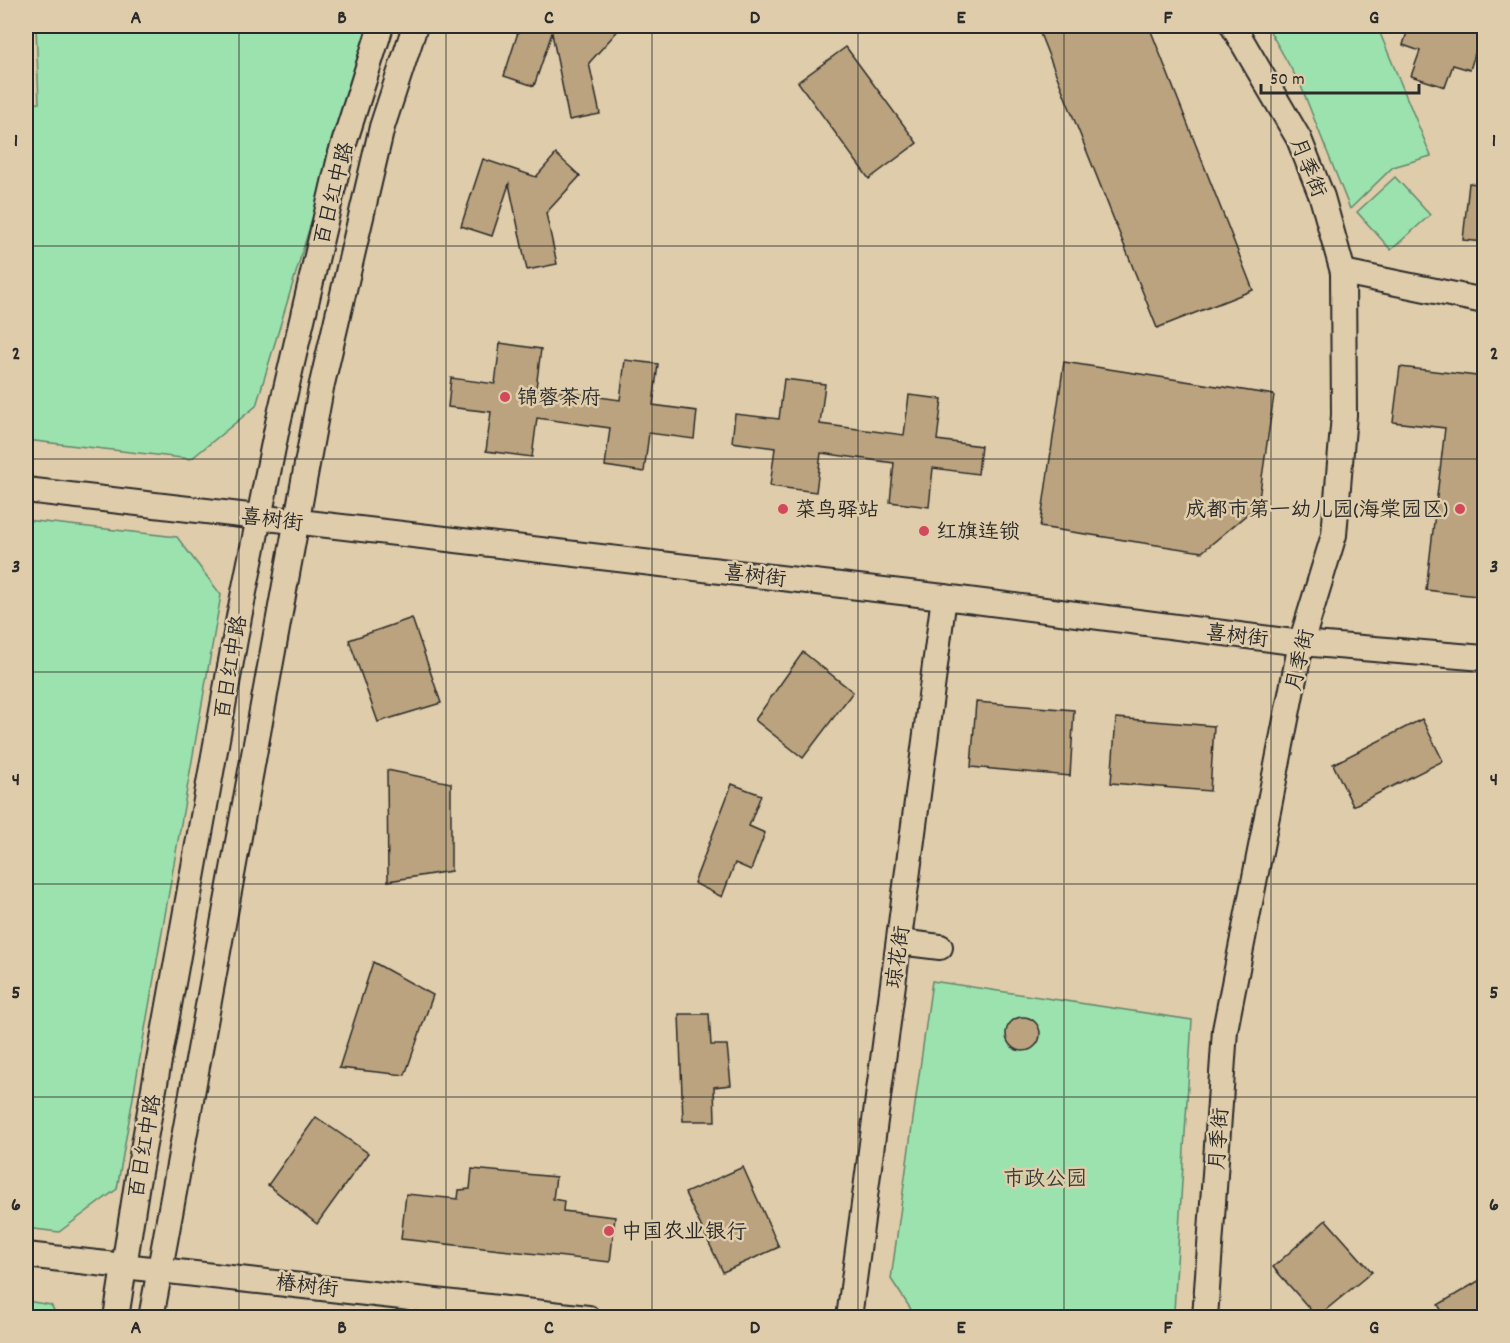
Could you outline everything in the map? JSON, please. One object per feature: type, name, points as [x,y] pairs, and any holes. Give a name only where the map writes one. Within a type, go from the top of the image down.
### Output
[{"type":"street","name":"百日红中路","points":[[116,1317],[232,653],[278,423],[341,153],[381,26]]},
{"type":"street","name":"百日红中路","points":[[152,1317],[321,388],[382,127],[415,26]]},
{"type":"street","name":"月季街","points":[[1205,1317],[1225,1030],[1302,643],[1334,536],[1344,415],[1343,272],[1322,197],[1299,139],[1233,26]]},
{"type":"street","points":[[1343,272],[1485,301]]},
{"type":"street","name":"喜树街","points":[[26,490],[944,597],[1302,643],[1485,658]]},
{"type":"street","name":"琼花街","points":[[849,1317],[944,597]]},
{"type":"street","points":[[899,942],[940,946]]},
{"type":"street","name":"椿树街","points":[[26,1255],[588,1317]]},
{"type":"green space","points":[[36,26],[370,26],[256,406],[191,459],[26,440],[26,104],[39,103]]},
{"type":"green space","points":[[1267,26],[1377,26],[1431,156],[1393,167],[1350,209],[1301,86]]},
{"type":"green space","points":[[1395,177],[1430,215],[1391,250],[1357,212]]},
{"type":"green space","points":[[26,520],[177,537],[221,595],[117,1189],[59,1232],[26,1228]]},
{"type":"green space","name":"市政公园","points":[[932,981],[1192,1020],[1174,1311],[1163,1318],[916,1317],[891,1279]]},
{"type":"green space","points":[[26,1301],[51,1305],[58,1317],[26,1317]]},
{"type":"building","points":[[520,26],[622,26],[589,63],[600,114],[569,120],[552,33],[534,86],[504,76]]},
{"type":"building","points":[[1037,26],[1149,26],[1253,290],[1157,328]]},
{"type":"building","points":[[1409,26],[1485,26],[1485,53],[1476,50],[1470,70],[1453,65],[1445,87],[1411,76],[1420,51],[1403,45]]},
{"type":"building","points":[[846,47],[917,143],[869,179],[798,82]]},
{"type":"building","points":[[556,154],[580,176],[546,213],[557,264],[527,270],[509,184],[492,236],[461,226],[483,159],[536,177]]},
{"type":"building","points":[[1469,183],[1485,185],[1485,242],[1463,240]]},
{"type":"building","points":[[500,343],[541,349],[536,388],[620,400],[625,360],[658,364],[653,405],[697,411],[694,439],[649,433],[644,472],[605,466],[610,428],[537,418],[532,457],[486,451],[491,412],[448,407],[451,378],[495,384]]},
{"type":"building","points":[[1064,362],[1274,395],[1258,505],[1202,552],[1040,527]]},
{"type":"building","name":"成都市第一幼儿园(海棠园区)","points":[[1400,367],[1485,377],[1485,597],[1426,590],[1445,428],[1393,422]]},
{"type":"building","points":[[784,379],[825,384],[820,424],[904,435],[909,395],[942,399],[937,440],[981,446],[978,474],[933,468],[929,507],[890,502],[894,463],[821,453],[816,492],[770,486],[775,448],[732,442],[735,414],[779,419]]},
{"type":"building","points":[[412,618],[441,703],[378,722],[349,640]]},
{"type":"building","points":[[803,652],[853,692],[803,758],[755,720]]},
{"type":"building","points":[[976,702],[1074,710],[1070,776],[971,767]]},
{"type":"building","points":[[1116,718],[1214,726],[1210,791],[1111,783]]},
{"type":"building","points":[[1422,719],[1443,761],[1353,806],[1333,764]]},
{"type":"building","points":[[387,770],[451,783],[451,871],[388,881]]},
{"type":"building","points":[[732,784],[761,795],[749,826],[765,833],[751,870],[735,863],[722,897],[694,883]]},
{"type":"building","points":[[373,962],[433,995],[405,1075],[339,1068]]},
{"type":"building","points":[[679,1014],[709,1014],[711,1045],[727,1045],[731,1085],[714,1087],[715,1121],[683,1121]]},
{"type":"building","points":[[1023,1017],[1035,1022],[1040,1034],[1035,1046],[1023,1051],[1011,1046],[1006,1034],[1011,1022]]},
{"type":"building","points":[[316,1117],[368,1153],[317,1224],[268,1185]]},
{"type":"building","points":[[743,1167],[779,1247],[723,1272],[685,1193]]},
{"type":"building","points":[[472,1169],[556,1177],[553,1199],[564,1201],[563,1211],[615,1217],[610,1262],[401,1239],[406,1194],[458,1199],[459,1190],[470,1189]]},
{"type":"building","points":[[1326,1220],[1372,1272],[1317,1317],[1273,1267]]},
{"type":"building","points":[[1485,1277],[1485,1317],[1446,1317],[1438,1305]]},
{"type":"place","name":"锦蓉茶府","points":[[505,397]]},
{"type":"place","name":"菜鸟驿站","points":[[783,509]]},
{"type":"place","name":"成都市第一幼儿园(海棠园区)","points":[[1460,509]]},
{"type":"place","name":"红旗连锁","points":[[924,531]]},
{"type":"place","name":"中国农业银行","points":[[609,1231]]}]
